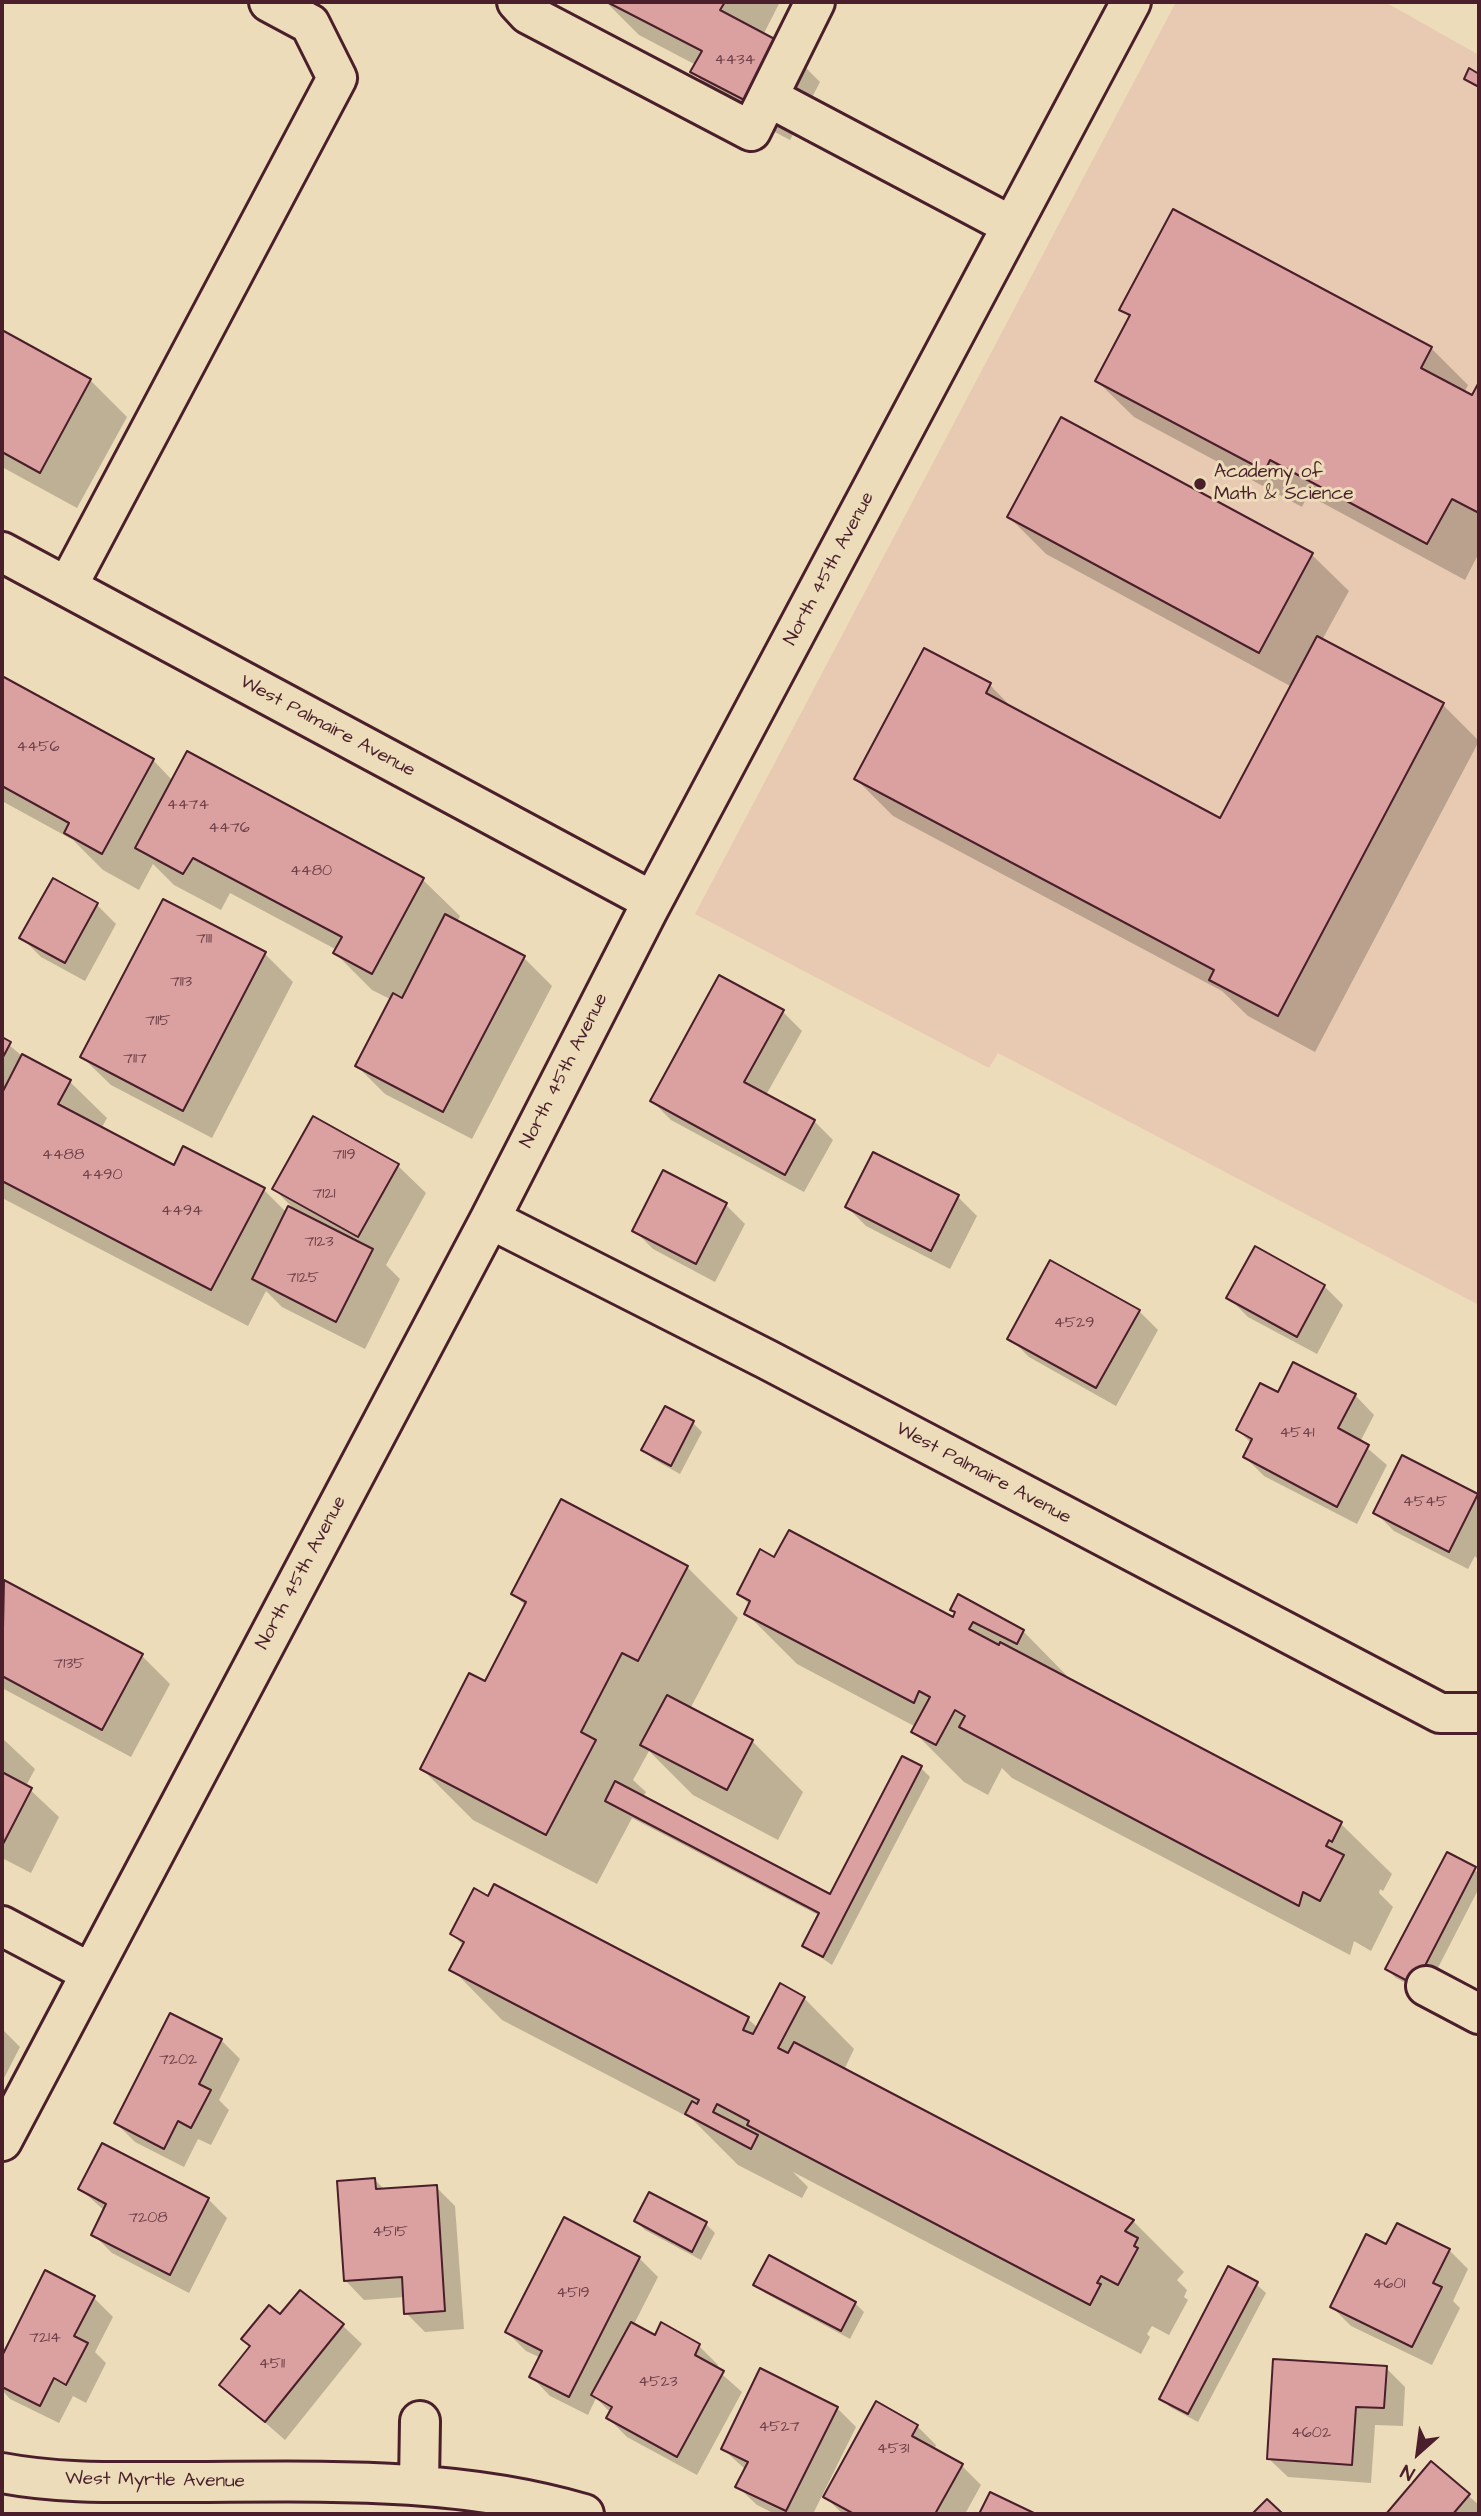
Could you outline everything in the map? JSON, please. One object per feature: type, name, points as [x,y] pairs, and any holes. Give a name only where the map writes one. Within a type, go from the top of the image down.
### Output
[{"type":"street","points":[[68,587],[337,78],[310,24],[269,2]]},
{"type":"street","points":[[517,2],[528,14],[751,131],[815,2]]},
{"type":"street","name":"North 45th Avenue","points":[[2,2141],[490,1219],[652,901],[1131,2]]},
{"type":"street","points":[[768,97],[1012,226]]},
{"type":"street","name":"West Palmaire Avenue","points":[[2,552],[652,901]]},
{"type":"street","name":"West Palmaire Avenue","points":[[490,1219],[768,1360],[1440,1713],[1479,1713]]},
{"type":"street","points":[[2,1926],[90,1973]]},
{"type":"street","points":[[1426,1986],[1479,2014]]},
{"type":"street","points":[[419,2484],[420,2421]]},
{"type":"street","name":"West Myrtle Avenue","points":[[2,2473],[308,2499],[419,2484],[509,2494],[584,2514]]},
{"type":"shaded area","name":"Academy of Math & Science","points":[[1176,2],[1385,2],[1479,55],[1479,1305],[998,1053],[989,1068],[695,914]]},
{"type":"building","points":[[607,2],[725,2],[720,10],[784,44],[752,104],[690,72],[702,51]]},
{"type":"building","points":[[1469,68],[1479,74],[1479,87],[1464,79]]},
{"type":"building","points":[[1173,209],[1432,347],[1421,368],[1472,395],[1479,382],[1479,513],[1452,499],[1427,544],[1270,460],[1265,471],[1095,381],[1130,315],[1119,310]]},
{"type":"building","points":[[2,330],[91,379],[40,473],[2,452]]},
{"type":"building","points":[[1061,417],[1313,553],[1259,653],[1007,517]]},
{"type":"building","points":[[1317,636],[1444,703],[1278,1016],[1209,980],[1214,970],[854,779],[924,648],[991,683],[986,693],[1220,818]]},
{"type":"building","points":[[2,676],[154,759],[102,854],[64,833],[69,823],[2,786]]},
{"type":"building","points":[[187,751],[424,878],[372,974],[333,953],[342,937],[193,858],[183,874],[135,848]]},
{"type":"building","points":[[53,878],[98,903],[65,963],[19,938]]},
{"type":"building","points":[[163,899],[266,952],[183,1111],[80,1057]]},
{"type":"building","points":[[445,914],[525,956],[443,1112],[355,1066],[393,993],[402,998]]},
{"type":"building","points":[[719,975],[784,1010],[744,1082],[815,1120],[785,1175],[650,1101]]},
{"type":"building","points":[[2,1037],[11,1042],[2,1059]]},
{"type":"building","points":[[22,1054],[71,1080],[58,1104],[174,1165],[183,1146],[265,1188],[211,1290],[2,1181],[2,1093]]},
{"type":"building","points":[[313,1116],[399,1164],[358,1237],[272,1189]]},
{"type":"building","points":[[873,1152],[959,1195],[931,1251],[845,1207]]},
{"type":"building","points":[[663,1170],[727,1203],[696,1264],[632,1231]]},
{"type":"building","points":[[288,1206],[373,1249],[336,1322],[252,1279]]},
{"type":"building","points":[[1255,1246],[1325,1285],[1297,1337],[1226,1298]]},
{"type":"building","points":[[1050,1260],[1140,1310],[1096,1388],[1007,1339]]},
{"type":"building","points":[[1293,1362],[1356,1394],[1338,1428],[1369,1445],[1337,1507],[1243,1457],[1252,1439],[1236,1430],[1260,1383],[1278,1392]]},
{"type":"building","points":[[665,1406],[694,1421],[671,1466],[641,1450]]},
{"type":"building","points":[[1402,1455],[1478,1494],[1449,1552],[1373,1513]]},
{"type":"building","points":[[561,1499],[688,1566],[638,1661],[622,1653],[581,1732],[596,1740],[546,1835],[420,1769],[469,1673],[485,1681],[526,1602],[511,1594]]},
{"type":"building","points":[[789,1530],[953,1617],[955,1612],[950,1610],[958,1594],[1024,1630],[1017,1644],[973,1622],[969,1629],[999,1645],[1000,1642],[1342,1822],[1332,1842],[1329,1840],[1326,1846],[1344,1855],[1320,1901],[1303,1892],[1299,1906],[959,1727],[965,1716],[955,1710],[936,1745],[911,1732],[930,1697],[919,1691],[914,1703],[744,1614],[750,1601],[737,1594],[760,1549],[774,1557]]},
{"type":"building","points":[[4,1580],[143,1654],[102,1730],[2,1676]]},
{"type":"building","points":[[667,1695],[753,1740],[727,1790],[640,1745]]},
{"type":"building","points":[[902,1756],[922,1766],[823,1957],[802,1946],[819,1913],[605,1801],[615,1781],[830,1894]]},
{"type":"building","points":[[2,1772],[32,1788],[2,1846]]},
{"type":"building","points":[[1447,1852],[1476,1867],[1415,1985],[1385,1969]]},
{"type":"building","points":[[494,1884],[749,2017],[743,2030],[753,2034],[780,1983],[805,1997],[778,2048],[788,2053],[794,2042],[1134,2220],[1125,2231],[1138,2238],[1134,2246],[1138,2248],[1118,2285],[1101,2276],[1097,2283],[1101,2284],[1090,2305],[747,2125],[749,2121],[717,2104],[713,2112],[758,2135],[751,2149],[685,2114],[692,2101],[697,2104],[699,2100],[449,1970],[464,1942],[450,1934],[474,1888],[488,1896]]},
{"type":"building","points":[[170,2013],[222,2039],[199,2084],[211,2090],[191,2128],[178,2121],[164,2149],[114,2123]]},
{"type":"building","points":[[102,2143],[209,2198],[170,2275],[91,2235],[106,2204],[78,2189]]},
{"type":"building","points":[[375,2178],[376,2189],[437,2185],[445,2311],[404,2314],[402,2277],[344,2281],[337,2181]]},
{"type":"building","points":[[649,2192],[707,2222],[692,2252],[634,2221]]},
{"type":"building","points":[[564,2217],[640,2257],[569,2397],[529,2377],[542,2351],[505,2332]]},
{"type":"building","points":[[1397,2223],[1450,2249],[1433,2283],[1442,2287],[1412,2347],[1330,2307],[1366,2234],[1386,2244]]},
{"type":"building","points":[[769,2255],[856,2302],[841,2331],[753,2285]]},
{"type":"building","points":[[1228,2266],[1258,2282],[1188,2414],[1159,2399]]},
{"type":"building","points":[[45,2270],[95,2296],[74,2336],[88,2343],[66,2385],[54,2378],[40,2406],[2,2387],[2,2356]]},
{"type":"building","points":[[300,2290],[344,2324],[265,2422],[219,2385],[250,2346],[241,2339],[269,2305],[280,2314]]},
{"type":"building","points":[[631,2322],[655,2335],[661,2322],[700,2344],[695,2355],[724,2371],[677,2457],[606,2418],[612,2407],[591,2395]]},
{"type":"building","points":[[1273,2359],[1387,2366],[1384,2408],[1356,2407],[1352,2465],[1267,2459]]},
{"type":"building","points":[[760,2368],[838,2407],[786,2511],[735,2487],[748,2462],[721,2449]]},
{"type":"building","points":[[876,2401],[918,2425],[912,2436],[963,2464],[935,2514],[854,2514],[823,2497]]},
{"type":"building","points":[[1431,2461],[1470,2494],[1453,2514],[1386,2514]]},
{"type":"building","points":[[990,2492],[1036,2514],[979,2514]]},
{"type":"building","points":[[1267,2499],[1283,2514],[1252,2514]]},
{"type":"place","name":"Academy of Math & Science","points":[[1200,484]]}]
